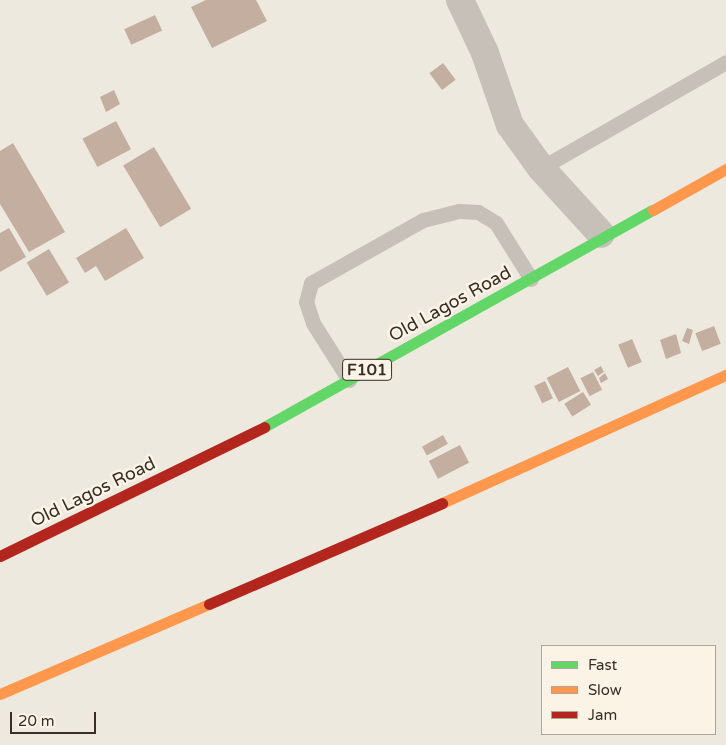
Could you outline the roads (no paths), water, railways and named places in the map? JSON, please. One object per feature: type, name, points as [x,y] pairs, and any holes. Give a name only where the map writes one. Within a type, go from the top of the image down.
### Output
[{"type":"main road","name":"Old Lagos Road","points":[[0,556],[244,438],[531,279],[601,234],[726,168]]},
{"type":"main road","points":[[0,694],[532,464],[726,375]]},
{"type":"street","points":[[460,0],[485,53],[510,124],[541,168],[601,234]]},
{"type":"lane","points":[[541,168],[726,62]]},
{"type":"lane","points":[[349,380],[313,323],[306,302],[311,283],[422,220],[459,211],[478,212],[496,223],[531,279]]}]
